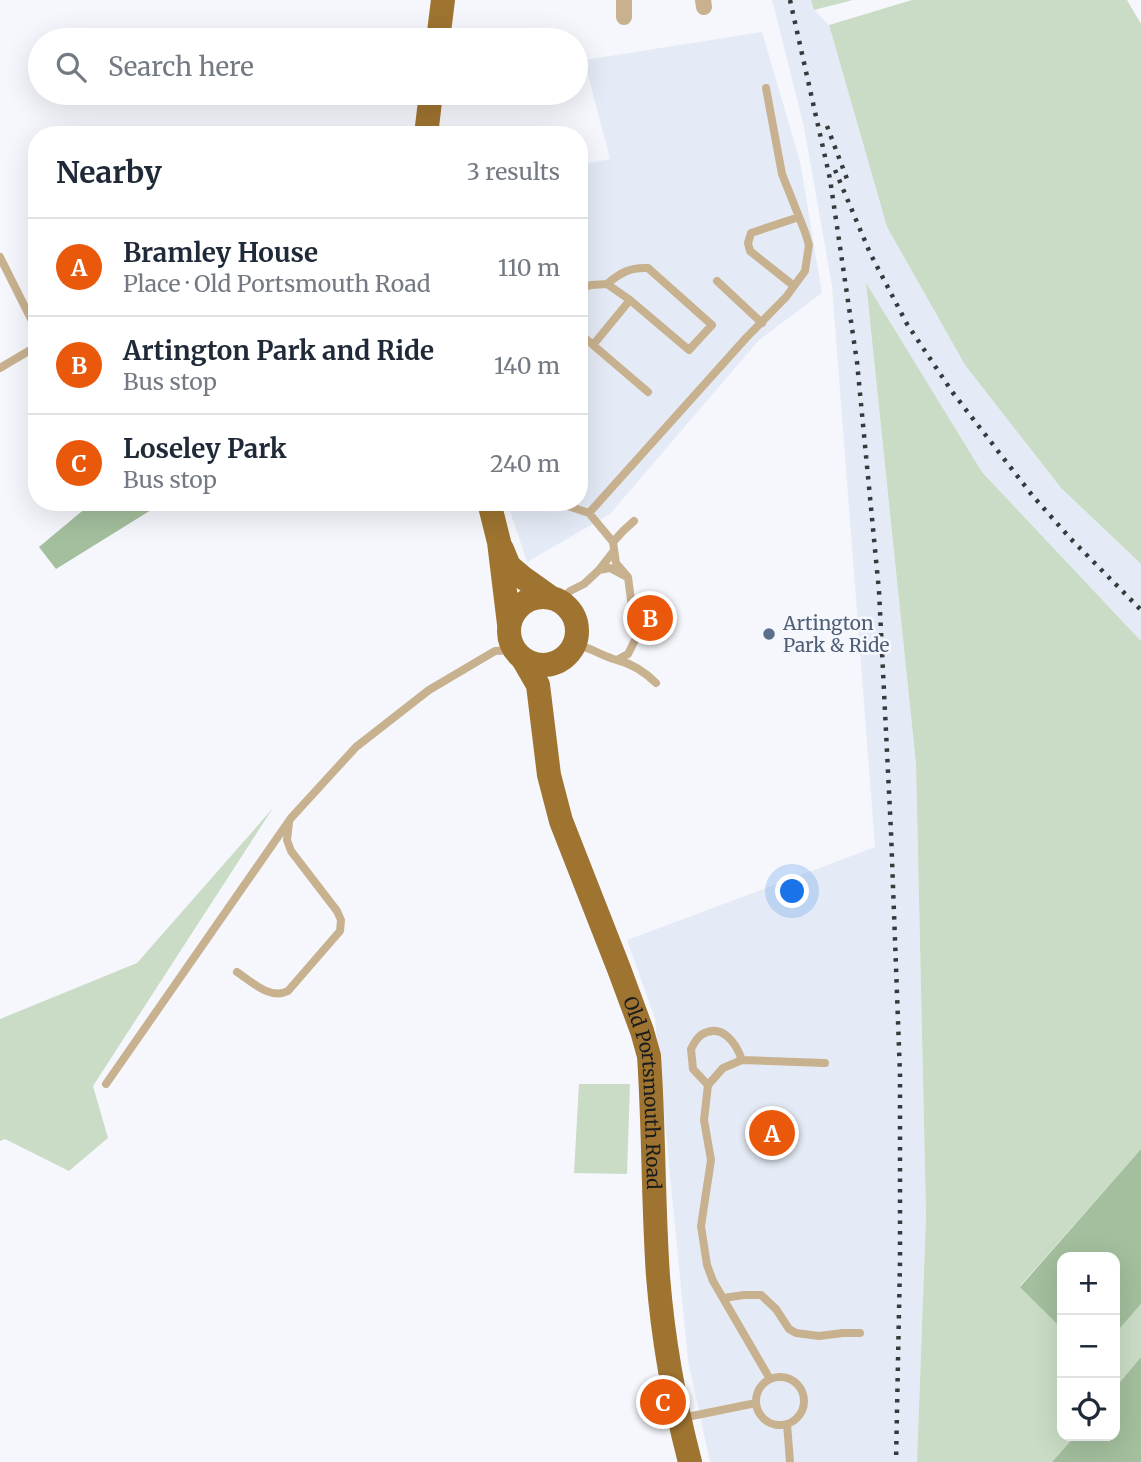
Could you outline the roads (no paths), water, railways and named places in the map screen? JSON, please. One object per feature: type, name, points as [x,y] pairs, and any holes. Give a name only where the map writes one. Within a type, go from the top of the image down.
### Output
[{"type":"main road","points":[[440,28],[443,0]]},
{"type":"main road","points":[[427,126],[430,105]]},
{"type":"main road","points":[[491,511],[499,542],[509,637],[519,654],[536,665],[550,665],[567,655],[577,638],[577,624],[572,612],[556,598],[509,566],[499,542]]},
{"type":"main road","points":[[509,624],[514,611],[524,601],[537,596],[556,598]]},
{"type":"main road","name":"Old Portsmouth Road","points":[[519,654],[538,685],[549,775],[561,821],[619,969],[649,1056],[659,1279],[667,1355],[690,1462]]},
{"type":"main road","name":"Old Portsmouth Road","points":[[545,736],[553,687],[567,655]]},
{"type":"lane","points":[[589,513],[786,297],[805,271],[809,246],[782,174],[766,88]]},
{"type":"lane","points":[[794,286],[750,251],[748,243],[751,233],[799,217]]},
{"type":"lane","points":[[0,257],[28,313]]},
{"type":"lane","points":[[588,286],[607,284],[689,350],[712,325],[648,268],[637,267],[620,272],[607,284]]},
{"type":"lane","points":[[717,281],[762,323]]},
{"type":"lane","points":[[593,345],[630,300]]},
{"type":"lane","points":[[588,341],[648,392]]},
{"type":"lane","points":[[0,368],[28,351]]},
{"type":"lane","points":[[583,511],[589,513],[613,542],[616,563],[628,577],[636,638],[628,654],[617,660]]},
{"type":"lane","points":[[613,542],[634,521]]},
{"type":"lane","points":[[556,598],[584,584],[613,552]]},
{"type":"lane","points":[[599,570],[610,568],[628,577]]},
{"type":"lane","points":[[567,655],[578,645],[592,648],[601,656],[627,663],[647,674],[656,683]]},
{"type":"lane","points":[[106,1084],[291,818],[356,747],[429,690],[495,651],[519,654]]},
{"type":"lane","points":[[237,972],[261,988],[280,995],[288,991],[340,931],[341,920],[337,911],[291,851],[287,840],[291,818]]},
{"type":"lane","points":[[708,1085],[693,1069],[691,1049],[700,1036],[715,1031],[729,1036],[737,1046],[742,1060]]},
{"type":"lane","points":[[770,1379],[713,1281],[707,1265],[701,1226],[711,1160],[704,1121],[708,1085],[723,1068],[742,1060],[825,1063]]},
{"type":"lane","points":[[723,1298],[761,1295],[776,1309],[789,1329],[796,1333],[818,1336],[860,1333]]},
{"type":"lane","points":[[778,1377],[790,1379],[797,1384],[804,1400],[798,1416],[787,1424],[778,1425],[766,1420],[760,1414],[756,1403],[760,1387],[770,1379],[778,1377]]},
{"type":"lane","points":[[679,1418],[756,1403]]},
{"type":"lane","points":[[787,1424],[790,1462]]},
{"type":"railway","points":[[790,0],[830,179],[857,362],[879,591],[900,1075],[896,1462]]},
{"type":"railway","points":[[827,126],[847,179]]},
{"type":"railway","points":[[835,170],[870,253],[907,324],[953,393],[1032,495],[1141,610]]},
{"type":"place","name":"Artington Park and Ride","points":[[650,618]]},
{"type":"place","name":"Artington Park & Ride","points":[[769,634]]},
{"type":"place","name":"Bramley House","points":[[772,1133]]},
{"type":"place","name":"Loseley Park","points":[[663,1402]]}]
